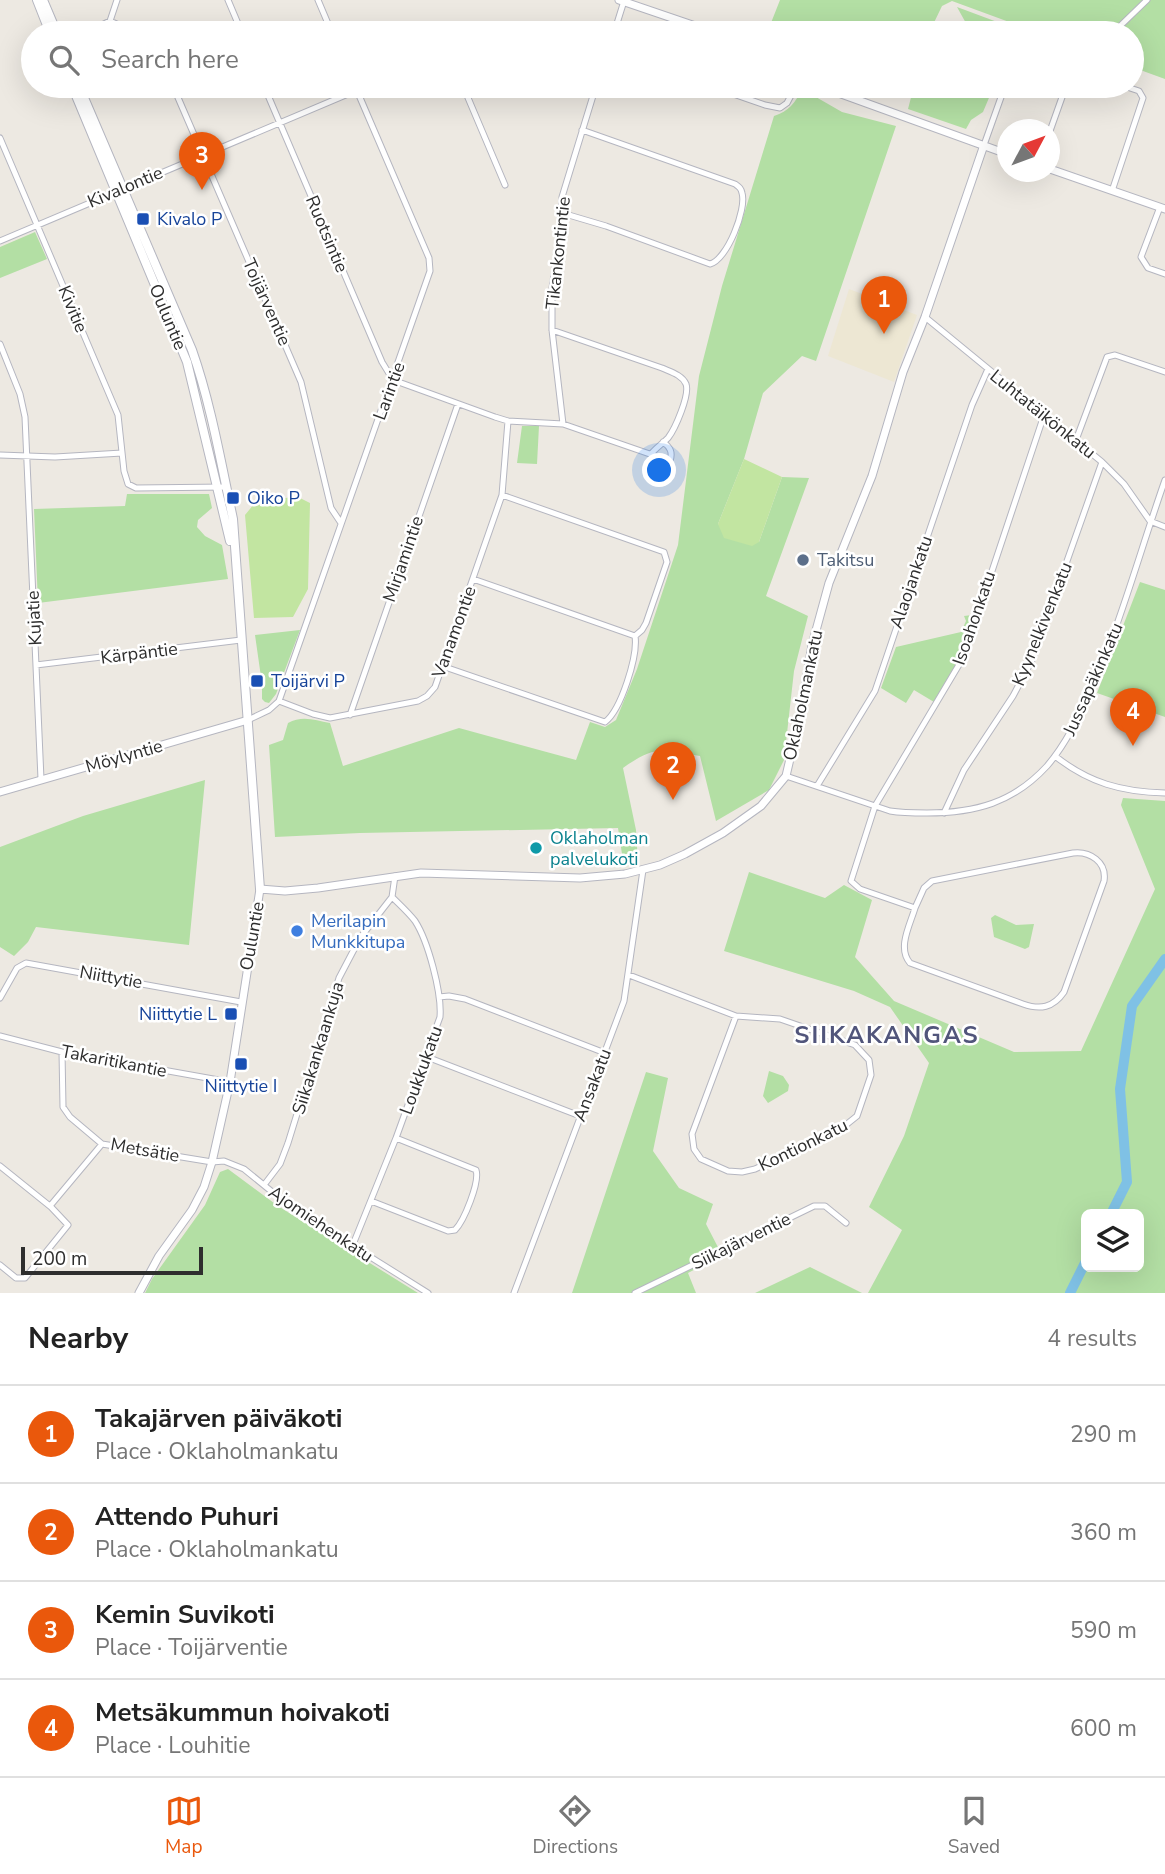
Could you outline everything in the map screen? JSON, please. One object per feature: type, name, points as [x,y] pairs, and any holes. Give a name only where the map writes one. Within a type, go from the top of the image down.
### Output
[{"type":"main road","points":[[37,0],[45,21]]},
{"type":"main road","points":[[43,0],[52,21]]},
{"type":"main road","name":"Ouluntie","points":[[77,98],[119,189]]},
{"type":"main road","name":"Ouluntie","points":[[84,98],[187,361],[221,487],[235,558],[260,889]]},
{"type":"street","points":[[110,21],[117,0]]},
{"type":"street","points":[[228,0],[237,21]]},
{"type":"street","points":[[318,0],[327,21]]},
{"type":"street","points":[[617,21],[622,0],[682,21]]},
{"type":"street","points":[[1125,21],[1145,1]]},
{"type":"street","name":"Toijärventie","points":[[178,98],[302,382],[331,508],[341,523]]},
{"type":"street","name":"Ruotsintie","points":[[269,98],[382,362],[393,380]]},
{"type":"street","name":"Kivalontie","points":[[0,241],[333,98]]},
{"type":"street","name":"Larintie","points":[[279,701],[393,380],[429,276],[431,263],[360,98]]},
{"type":"street","points":[[468,98],[505,186]]},
{"type":"street","name":"Tikankontintie","points":[[563,424],[552,330],[552,288],[562,197],[592,98]]},
{"type":"street","points":[[747,98],[778,108],[786,105],[790,98]]},
{"type":"street","points":[[853,98],[997,150]]},
{"type":"street","name":"Oklaholmankatu","points":[[260,889],[285,891],[318,888],[421,873],[580,878],[610,876],[643,870],[680,856],[744,820],[770,797],[786,776],[812,645],[829,583],[872,476],[901,378],[925,317],[1001,98]]},
{"type":"street","points":[[1054,119],[1061,98]]},
{"type":"street","points":[[1112,191],[1142,98]]},
{"type":"street","points":[[562,213],[714,264],[724,253],[734,233],[743,200],[740,188],[732,183],[582,130]]},
{"type":"street","name":"Kivitie","points":[[0,138],[118,415],[128,484],[136,488],[221,487]]},
{"type":"street","points":[[1060,173],[1162,208],[1142,260],[1148,268],[1165,274]]},
{"type":"street","name":"Luhtatäikönkatu","points":[[925,317],[1102,462],[1124,484],[1150,521]]},
{"type":"street","points":[[552,330],[662,368],[681,379],[687,387],[685,400],[672,432],[651,454]]},
{"type":"street","name":"Kujatie","points":[[0,344],[20,394],[25,417],[41,779]]},
{"type":"street","points":[[1076,440],[1107,357],[1115,355],[1165,372]]},
{"type":"street","points":[[0,366],[9,367]]},
{"type":"street","name":"Alaojankatu","points":[[817,786],[875,691],[972,405],[988,369]]},
{"type":"street","points":[[393,380],[508,421],[563,424],[670,461],[671,453],[663,442]]},
{"type":"street","name":"Mirjamintie","points":[[350,715],[458,404]]},
{"type":"street","name":"Isoahonkatu","points":[[915,908],[860,889],[851,881],[875,806],[963,658],[1044,415]]},
{"type":"street","name":"Vanamontie","points":[[279,701],[330,718],[425,698],[435,687],[502,495],[508,421]]},
{"type":"street","points":[[0,455],[26,457],[122,453]]},
{"type":"street","name":"Kyynelkivenkatu","points":[[944,813],[964,770],[1018,688],[1032,660],[1102,462]]},
{"type":"street","name":"Jussapäkinkatu","points":[[786,776],[896,812],[967,811],[996,803],[1028,782],[1055,756],[1071,731],[1107,654],[1165,480]]},
{"type":"street","points":[[502,495],[666,554],[667,564],[645,626],[635,636]]},
{"type":"street","points":[[1150,521],[1165,527]]},
{"type":"street","points":[[474,579],[635,636]]},
{"type":"street","points":[[442,666],[605,722],[613,714],[632,668],[635,636]]},
{"type":"street","name":"Kärpäntie","points":[[36,665],[241,640]]},
{"type":"street","points":[[248,720],[270,710],[279,701]]},
{"type":"street","name":"Möylyntie","points":[[0,792],[248,720]]},
{"type":"street","points":[[1055,756],[1082,775],[1101,782],[1131,791],[1165,793]]},
{"type":"street","points":[[1082,852],[1099,862],[1105,872],[1064,992],[1055,1003],[1044,1007],[1023,1004],[910,963],[905,956],[904,946],[915,908],[926,885],[943,877],[1082,852]]},
{"type":"street","name":"Ansakatu","points":[[514,1293],[624,1001],[643,870]]},
{"type":"street","name":"Siikakankaankuja","points":[[264,1185],[280,1164],[288,1143],[339,978],[360,938],[391,897],[395,876]]},
{"type":"street","name":"Ouluntie","points":[[139,1293],[159,1256],[192,1210],[212,1163],[230,1082],[260,889]]},
{"type":"street","name":"Loukkukatu","points":[[352,1247],[427,1058],[440,1017],[439,997],[422,935],[412,918],[391,897]]},
{"type":"street","name":"Niittytie","points":[[0,998],[17,968],[26,963],[241,1002]]},
{"type":"street","name":"Kontionkatu","points":[[629,975],[736,1016],[788,1021],[859,1048],[869,1060],[871,1071],[859,1111],[853,1121],[747,1171],[728,1171],[701,1159],[694,1149],[692,1134],[736,1016]]},
{"type":"street","points":[[439,997],[465,999],[605,1053]]},
{"type":"street","name":"Takaritikantie","points":[[0,1036],[62,1052],[230,1082]]},
{"type":"street","name":"Metsätie","points":[[62,1052],[63,1107],[70,1117],[102,1144],[212,1163]]},
{"type":"street","points":[[427,1058],[580,1116]]},
{"type":"street","points":[[371,1201],[451,1231],[460,1224],[477,1181],[477,1172],[472,1167],[396,1138]]},
{"type":"street","points":[[50,1206],[102,1144]]},
{"type":"street","name":"Ajomiehenkatu","points":[[212,1163],[220,1161],[244,1169],[282,1201],[428,1293]]},
{"type":"street","points":[[0,1166],[68,1224],[25,1278],[16,1278],[0,1265]]},
{"type":"street","name":"Siikajärventie","points":[[635,1293],[814,1206],[825,1206],[846,1223]]},
{"type":"shaded area","points":[[849,289],[917,315],[894,382],[828,356]]},
{"type":"green space","points":[[780,0],[1165,0],[1165,79],[1144,71],[1144,21],[1006,21],[952,1],[942,6],[935,21],[772,21]]},
{"type":"green space","points":[[957,7],[995,21],[965,21]]},
{"type":"green space","points":[[797,98],[818,98],[842,112],[896,126],[816,361],[802,356],[763,393],[744,459],[718,524],[759,542],[782,477],[809,478],[766,596],[808,616],[794,671],[784,760],[769,790],[716,821],[700,756],[660,751],[634,760],[623,768],[636,830],[638,863],[624,867],[618,828],[275,837],[269,745],[283,740],[288,723],[298,719],[330,723],[343,766],[459,728],[576,760],[590,722],[605,727],[616,720],[637,669],[678,545],[699,376],[722,286],[774,116],[791,106]]},
{"type":"green space","points":[[911,98],[989,98],[983,112],[971,120],[966,129],[908,109]]},
{"type":"green space","points":[[35,232],[47,259],[0,278],[0,247]]},
{"type":"green space","points":[[522,426],[539,426],[537,464],[517,463]]},
{"type":"green space","points":[[744,459],[782,477],[759,542],[752,546],[724,538],[718,524]]},
{"type":"green space","points":[[127,494],[209,494],[212,508],[198,520],[197,527],[205,536],[222,545],[228,579],[38,603],[34,509],[125,506]]},
{"type":"green space","points":[[296,496],[310,503],[308,589],[293,617],[254,618],[245,515],[254,504]]},
{"type":"green space","points":[[1140,582],[1165,590],[1165,717],[1097,693]]},
{"type":"green space","points":[[972,615],[958,662],[934,702],[914,690],[906,703],[881,688],[896,647],[961,632],[966,621],[964,616]]},
{"type":"green space","points":[[300,630],[276,694],[269,703],[265,702],[262,699],[255,635]]},
{"type":"green space","points":[[205,780],[189,945],[36,927],[28,942],[14,956],[0,947],[0,847],[83,816]]},
{"type":"green space","points":[[1123,798],[1165,801],[1165,1293],[868,1293],[902,1230],[869,1207],[904,1136],[929,1063],[890,1007],[854,991],[724,951],[749,872],[825,898],[844,885],[872,900],[855,957],[894,1001],[1014,1052],[1081,1051],[1155,889],[1121,805]]},
{"type":"green space","points":[[995,915],[1016,925],[1034,924],[1029,947],[1025,949],[994,937],[991,918]]},
{"type":"green space","points":[[769,1071],[783,1076],[789,1085],[788,1091],[768,1103],[763,1096]]},
{"type":"green space","points":[[646,1072],[668,1078],[653,1151],[679,1188],[713,1204],[706,1224],[722,1255],[688,1273],[696,1293],[572,1293]]},
{"type":"green space","points":[[228,1169],[278,1206],[418,1293],[145,1293],[152,1279],[205,1205],[220,1172]]},
{"type":"green space","points":[[810,1267],[862,1293],[755,1293]]},
{"type":"waterway","points":[[1114,1209],[1127,1182],[1120,1089],[1132,1006],[1165,959]]},
{"type":"waterway","points":[[1070,1293],[1081,1271]]},
{"type":"place","name":"Kemin Suvikoti","points":[[202,190]]},
{"type":"place","name":"Kivalo P","points":[[143,219]]},
{"type":"place","name":"Takajärven päiväkoti","points":[[884,334]]},
{"type":"place","name":"Oiko P","points":[[233,498]]},
{"type":"place","name":"Takitsu","points":[[803,560]]},
{"type":"place","name":"Toijärvi P","points":[[257,681]]},
{"type":"place","name":"Metsäkummun hoivakoti","points":[[1133,746]]},
{"type":"place","name":"Attendo Puhuri","points":[[673,800]]},
{"type":"place","name":"Oklaholman palvelukoti","points":[[536,848]]},
{"type":"place","name":"Merilapin Munkkitupa","points":[[297,931]]},
{"type":"place","name":"Niittytie L","points":[[231,1014]]},
{"type":"place","name":"Niittytie I","points":[[241,1064]]},
{"type":"district","name":"SIIKAKANGAS","points":[[887,1035]]}]
